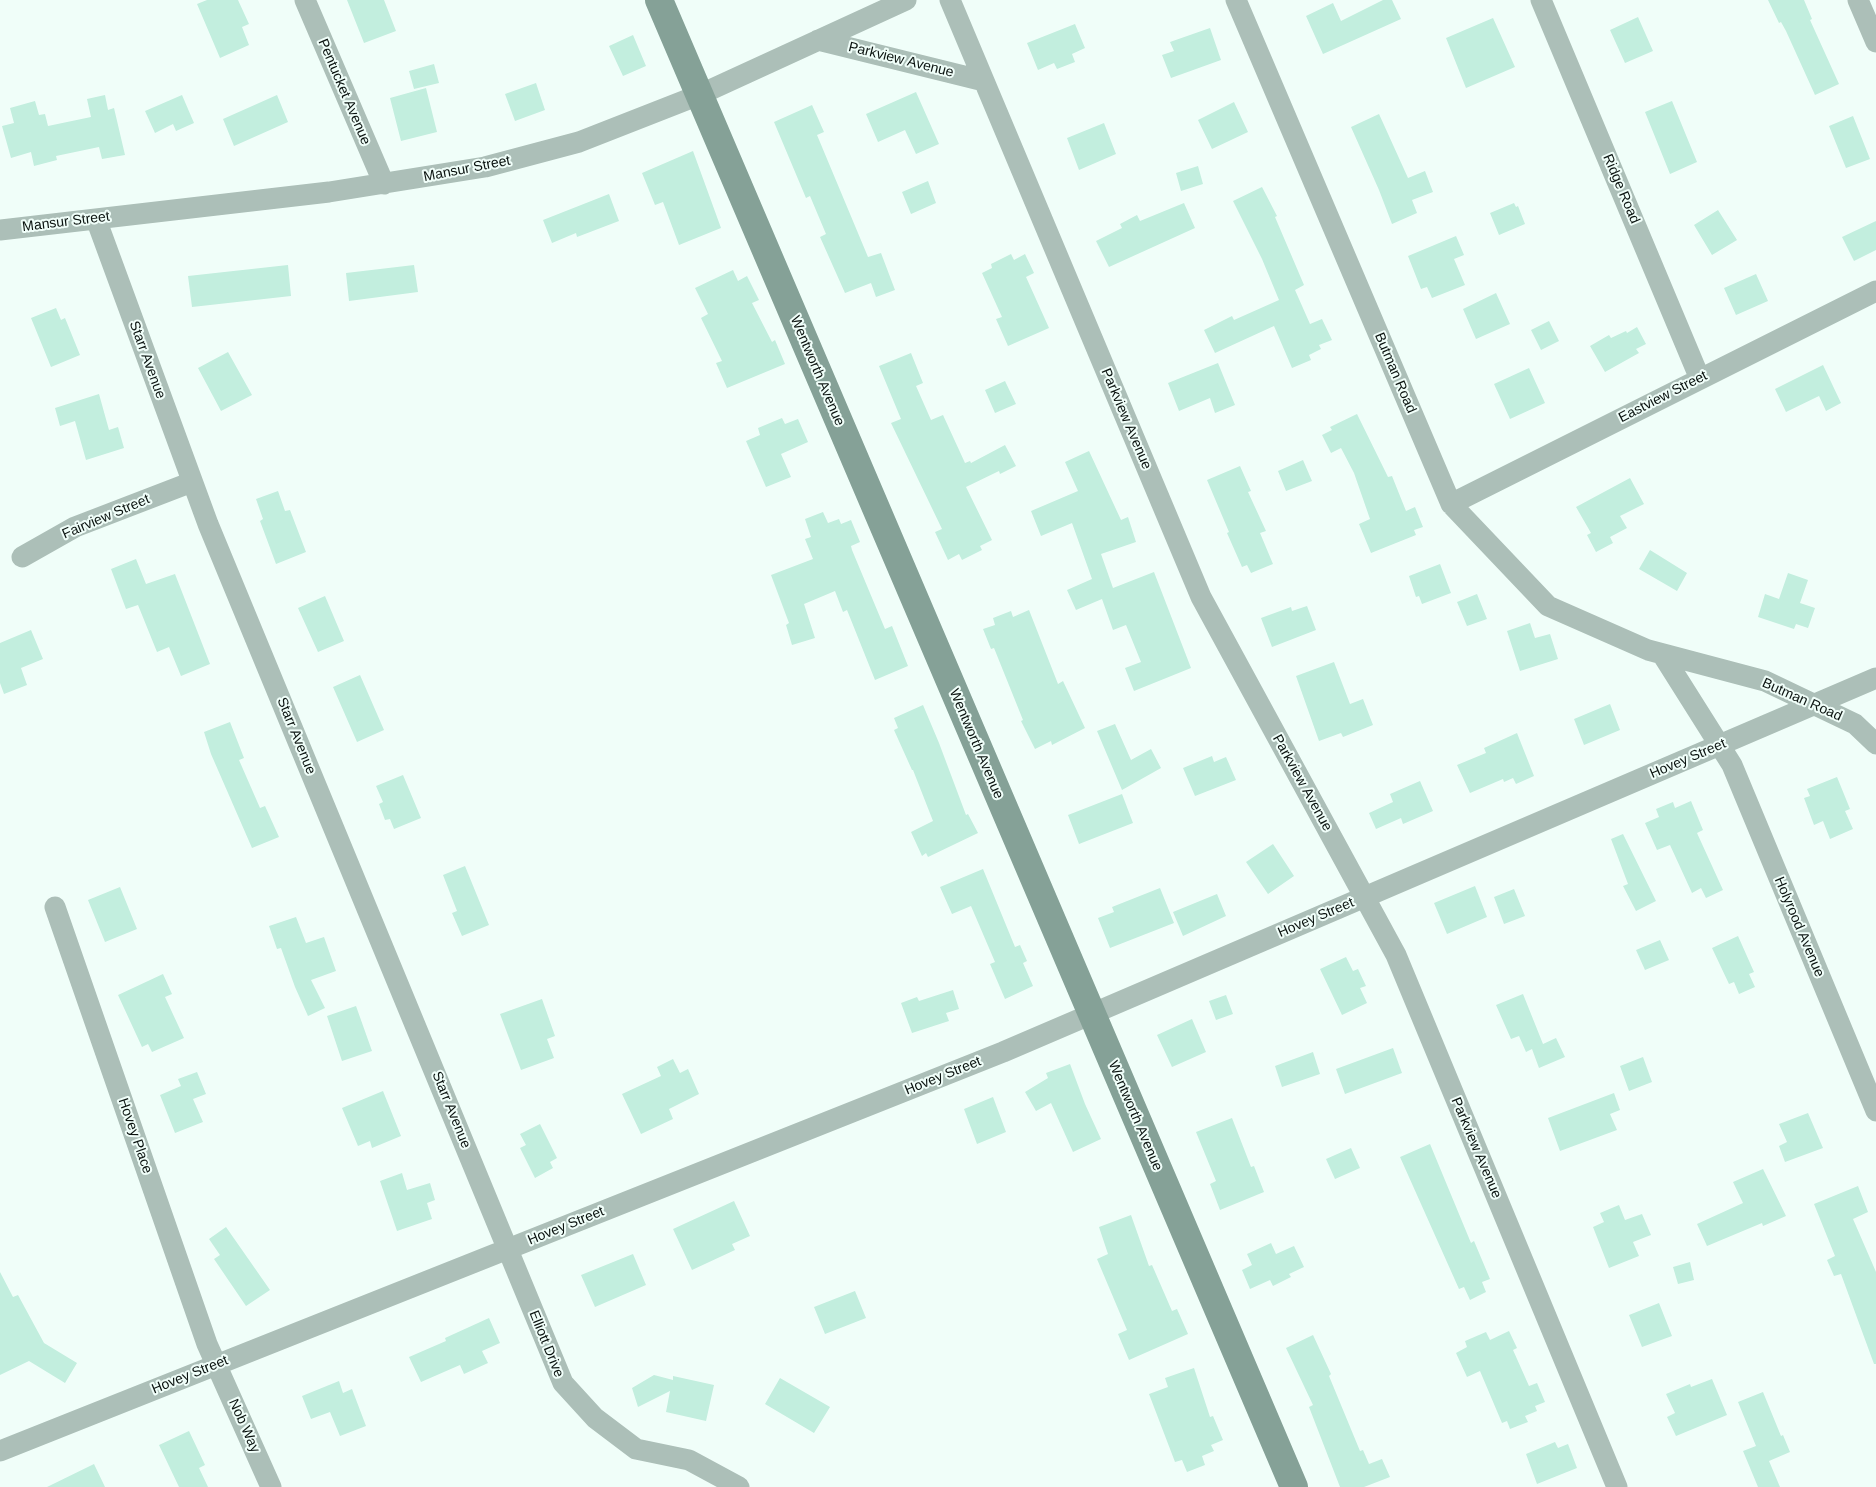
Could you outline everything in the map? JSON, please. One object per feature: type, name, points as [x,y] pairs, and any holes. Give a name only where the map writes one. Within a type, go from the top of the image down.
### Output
[{"type":"street","name":"Pentucket Avenue","points":[[304,0],[384,184]]},
{"type":"street","name":"Wentworth Avenue","points":[[659,0],[1294,1487]]},
{"type":"street","name":"Mansur Street","points":[[0,230],[384,184],[486,167],[579,142],[700,95],[906,0]]},
{"type":"street","name":"Parkview Avenue","points":[[950,0],[1201,597],[1396,955],[1617,1487]]},
{"type":"street","name":"Butman Road","points":[[1236,0],[1451,504],[1548,606],[1648,650],[1765,681],[1855,724],[1876,744]]},
{"type":"street","name":"Ridge Road","points":[[1541,0],[1700,379]]},
{"type":"street","points":[[1858,0],[1876,42]]},
{"type":"street","name":"Parkview Avenue","points":[[818,40],[984,81]]},
{"type":"street","name":"Starr Avenue","points":[[96,219],[208,524],[508,1249]]},
{"type":"street","name":"Eastview Street","points":[[1451,504],[1876,291]]},
{"type":"street","name":"Fairview Street","points":[[22,557],[74,527],[192,482]]},
{"type":"street","points":[[1662,654],[1718,746]]},
{"type":"street","name":"Hovey Street","points":[[0,1451],[1003,1052],[1876,678]]},
{"type":"street","name":"Holyrood Avenue","points":[[1718,746],[1732,765],[1876,1111]]},
{"type":"street","name":"Hovey Place","points":[[55,908],[208,1344],[217,1364]]},
{"type":"street","name":"Elliott Drive","points":[[508,1249],[562,1383],[595,1418],[636,1449],[689,1460],[739,1487]]},
{"type":"street","name":"Nob Way","points":[[217,1364],[271,1487]]},
{"type":"building","points":[[207,0],[238,0],[249,24],[242,27],[249,45],[220,58],[197,4]]},
{"type":"building","points":[[347,0],[384,0],[396,31],[364,43]]},
{"type":"building","points":[[1383,0],[1392,0],[1401,19],[1323,54],[1306,16],[1333,3],[1341,21]]},
{"type":"building","points":[[1768,0],[1804,0],[1812,19],[1810,20],[1839,84],[1815,95],[1786,31],[1781,22],[1779,23]]},
{"type":"building","points":[[1638,17],[1653,51],[1625,63],[1610,30]]},
{"type":"building","points":[[1493,18],[1515,67],[1466,88],[1446,38]]},
{"type":"building","points":[[1075,24],[1085,48],[1072,54],[1075,62],[1057,69],[1054,63],[1038,70],[1027,43]]},
{"type":"building","points":[[1210,28],[1221,60],[1171,78],[1162,55],[1174,51],[1170,42]]},
{"type":"building","points":[[633,35],[646,66],[623,76],[609,46]]},
{"type":"building","points":[[434,64],[439,83],[414,89],[409,71]]},
{"type":"building","points":[[536,83],[545,110],[515,121],[505,94]]},
{"type":"building","points":[[426,88],[437,132],[401,141],[390,98]]},
{"type":"building","points":[[916,92],[939,144],[916,154],[905,130],[878,142],[866,114]]},
{"type":"building","points":[[105,95],[108,110],[114,108],[125,155],[102,159],[99,147],[56,156],[57,160],[34,166],[31,152],[11,158],[2,126],[14,123],[10,108],[35,101],[39,115],[45,114],[48,126],[91,117],[87,99]]},
{"type":"building","points":[[182,95],[194,123],[176,131],[173,124],[155,133],[145,111]]},
{"type":"building","points":[[277,95],[288,122],[234,146],[223,119]]},
{"type":"building","points":[[1672,101],[1697,162],[1670,174],[1645,112]]},
{"type":"building","points":[[1234,102],[1248,132],[1212,149],[1198,120]]},
{"type":"building","points":[[812,105],[824,132],[817,135],[868,257],[881,253],[895,290],[876,297],[871,283],[845,293],[820,237],[826,234],[810,196],[806,198],[774,122]]},
{"type":"building","points":[[1379,114],[1408,178],[1425,171],[1433,192],[1412,200],[1417,213],[1392,224],[1351,127]]},
{"type":"building","points":[[1853,116],[1870,159],[1846,168],[1829,126]]},
{"type":"building","points":[[1104,123],[1116,154],[1079,170],[1067,138]]},
{"type":"building","points":[[693,151],[721,228],[679,245],[663,202],[655,205],[642,173]]},
{"type":"building","points":[[1198,166],[1203,184],[1181,191],[1176,173]]},
{"type":"building","points":[[928,181],[936,203],[911,214],[902,192]]},
{"type":"building","points":[[1262,187],[1277,216],[1275,217],[1304,285],[1295,290],[1310,324],[1322,319],[1332,340],[1319,345],[1321,349],[1309,355],[1311,360],[1292,368],[1274,326],[1215,353],[1204,330],[1232,316],[1234,320],[1279,300],[1262,259],[1233,201]]},
{"type":"building","points":[[609,194],[619,221],[577,237],[576,233],[552,243],[543,220]]},
{"type":"building","points":[[1184,203],[1195,228],[1109,267],[1096,241],[1122,228],[1120,224],[1137,215],[1140,221]]},
{"type":"building","points":[[1514,203],[1516,207],[1518,206],[1525,224],[1499,235],[1490,213]]},
{"type":"building","points":[[1718,210],[1737,240],[1712,255],[1694,225]]},
{"type":"building","points":[[1876,221],[1876,250],[1854,261],[1842,237]]},
{"type":"building","points":[[1456,236],[1464,255],[1454,259],[1465,285],[1432,298],[1427,287],[1421,289],[1408,256]]},
{"type":"building","points":[[1011,254],[1014,260],[1025,254],[1034,273],[1026,277],[1049,328],[1008,346],[996,319],[1002,317],[982,273],[992,268],[991,264]]},
{"type":"building","points":[[288,265],[291,296],[192,307],[188,276]]},
{"type":"building","points":[[414,265],[418,292],[349,301],[346,273]]},
{"type":"building","points":[[733,270],[738,281],[747,276],[759,300],[752,303],[772,342],[775,340],[785,364],[727,388],[716,363],[722,361],[701,318],[708,314],[695,288]]},
{"type":"building","points":[[1756,274],[1768,301],[1736,315],[1724,288]]},
{"type":"building","points":[[1496,293],[1510,324],[1476,339],[1463,309]]},
{"type":"building","points":[[56,308],[61,320],[65,318],[80,355],[51,367],[31,318]]},
{"type":"building","points":[[1549,321],[1559,341],[1541,350],[1531,330]]},
{"type":"building","points":[[1637,327],[1646,344],[1636,349],[1639,353],[1605,372],[1590,346],[1609,335],[1611,338],[1626,331],[1627,333]]},
{"type":"building","points":[[228,352],[252,395],[221,411],[198,368]]},
{"type":"building","points":[[911,353],[923,383],[916,386],[931,420],[943,415],[965,463],[970,461],[971,463],[1005,445],[1016,466],[1000,474],[999,471],[966,487],[992,540],[980,546],[982,550],[962,560],[959,554],[948,560],[935,532],[942,529],[891,423],[901,419],[879,366]]},
{"type":"building","points":[[1218,363],[1235,405],[1215,413],[1210,398],[1179,411],[1168,383]]},
{"type":"building","points":[[1823,365],[1841,403],[1826,411],[1819,396],[1786,412],[1775,389]]},
{"type":"building","points":[[1529,368],[1545,403],[1510,419],[1494,384]]},
{"type":"building","points":[[1005,381],[1016,404],[995,413],[985,390]]},
{"type":"building","points":[[99,394],[109,430],[118,427],[124,448],[86,460],[75,421],[60,426],[55,408]]},
{"type":"building","points":[[1357,414],[1388,477],[1392,476],[1406,511],[1415,507],[1423,527],[1414,530],[1416,535],[1371,553],[1359,524],[1370,519],[1354,473],[1341,448],[1331,453],[1322,435],[1332,430],[1330,427]]},
{"type":"building","points":[[782,418],[785,424],[798,419],[808,442],[781,454],[791,477],[766,487],[746,441],[760,435],[758,428]]},
{"type":"building","points":[[1089,451],[1121,520],[1128,517],[1136,542],[1101,554],[1113,588],[1154,572],[1191,668],[1134,691],[1125,668],[1141,662],[1126,625],[1113,630],[1102,599],[1076,610],[1067,590],[1092,579],[1072,523],[1041,536],[1031,511],[1078,491],[1065,462]]},
{"type":"building","points":[[1303,460],[1312,481],[1286,491],[1278,471]]},
{"type":"building","points":[[1240,466],[1251,491],[1248,492],[1266,531],[1260,533],[1273,564],[1251,573],[1247,565],[1242,567],[1207,480]]},
{"type":"building","points":[[1630,478],[1644,504],[1620,516],[1627,528],[1610,537],[1613,543],[1596,552],[1587,535],[1591,533],[1576,507]]},
{"type":"building","points":[[278,491],[285,511],[290,510],[306,552],[276,564],[260,521],[263,519],[256,499]]},
{"type":"building","points":[[823,512],[828,523],[839,519],[841,524],[851,520],[860,542],[851,546],[852,550],[885,629],[892,626],[908,666],[875,680],[847,610],[843,612],[835,591],[804,604],[815,638],[792,645],[786,625],[789,623],[771,575],[813,559],[805,539],[811,537],[805,519]]},
{"type":"building","points":[[1650,550],[1687,573],[1677,591],[1639,569]]},
{"type":"building","points":[[136,559],[146,584],[175,574],[210,664],[181,676],[169,647],[157,652],[138,605],[126,609],[111,569]]},
{"type":"building","points":[[1440,564],[1451,593],[1422,604],[1419,596],[1416,597],[1409,576]]},
{"type":"building","points":[[1788,573],[1808,580],[1800,603],[1815,608],[1808,628],[1796,624],[1794,629],[1758,617],[1765,594],[1779,599]]},
{"type":"building","points":[[1477,594],[1487,619],[1467,626],[1457,602]]},
{"type":"building","points":[[325,596],[344,641],[318,652],[298,608]]},
{"type":"building","points":[[1307,606],[1316,630],[1272,647],[1261,618],[1291,607],[1292,611]]},
{"type":"building","points":[[1029,610],[1058,684],[1063,681],[1085,728],[1052,745],[1051,741],[1035,749],[1021,721],[1023,720],[994,648],[991,649],[983,629],[995,625],[993,618],[1011,611],[1013,617]]},
{"type":"building","points":[[1530,623],[1535,638],[1550,634],[1558,659],[1520,671],[1507,631]]},
{"type":"building","points":[[31,630],[43,659],[21,668],[27,685],[4,694],[0,683],[0,643]]},
{"type":"building","points":[[1334,662],[1350,704],[1363,699],[1373,725],[1343,737],[1341,733],[1319,741],[1296,676]]},
{"type":"building","points":[[360,675],[384,730],[357,742],[333,687]]},
{"type":"building","points":[[1610,704],[1620,730],[1584,745],[1574,719]]},
{"type":"building","points":[[923,705],[966,815],[968,814],[978,833],[928,857],[926,853],[922,856],[911,832],[933,821],[913,770],[894,730],[898,728],[894,718]]},
{"type":"building","points":[[230,722],[244,758],[239,760],[260,808],[265,806],[279,837],[252,848],[211,754],[204,732]]},
{"type":"building","points":[[1115,724],[1131,760],[1151,749],[1161,768],[1122,790],[1097,731]]},
{"type":"building","points":[[1517,733],[1534,776],[1516,784],[1513,778],[1504,782],[1503,779],[1470,793],[1457,765],[1486,753],[1484,748]]},
{"type":"building","points":[[1212,756],[1214,762],[1226,757],[1236,780],[1195,796],[1183,768]]},
{"type":"building","points":[[403,775],[421,818],[394,829],[390,819],[385,820],[379,804],[383,802],[376,786]]},
{"type":"building","points":[[1837,777],[1850,809],[1845,811],[1853,829],[1830,839],[1823,821],[1814,825],[1804,798],[1810,796],[1807,789]]},
{"type":"building","points":[[1420,781],[1433,811],[1403,824],[1401,818],[1376,829],[1369,813],[1393,802],[1390,794]]},
{"type":"building","points":[[1122,794],[1133,823],[1079,844],[1068,815]]},
{"type":"building","points":[[1691,801],[1703,830],[1697,833],[1723,890],[1706,898],[1701,888],[1692,893],[1670,845],[1657,850],[1645,823],[1659,817],[1656,809],[1673,802],[1675,808]]},
{"type":"building","points":[[1623,834],[1656,901],[1636,911],[1623,886],[1628,884],[1611,839]]},
{"type":"building","points":[[1273,844],[1294,876],[1268,894],[1246,862]]},
{"type":"building","points":[[465,866],[489,925],[462,936],[452,913],[457,911],[443,875]]},
{"type":"building","points":[[983,869],[1015,947],[1020,945],[1027,961],[1023,963],[1033,986],[1005,999],[990,964],[995,962],[971,906],[952,914],[940,887]]},
{"type":"building","points":[[1475,886],[1487,917],[1447,934],[1434,903]]},
{"type":"building","points":[[120,887],[137,929],[105,942],[88,900]]},
{"type":"building","points":[[1160,888],[1174,923],[1110,948],[1098,918],[1114,912],[1112,907]]},
{"type":"building","points":[[1514,889],[1525,916],[1504,924],[1494,897]]},
{"type":"building","points":[[1217,894],[1226,916],[1183,936],[1173,912]]},
{"type":"building","points":[[296,917],[306,943],[324,937],[336,971],[311,980],[325,1008],[308,1016],[281,948],[277,949],[269,926]]},
{"type":"building","points":[[1738,936],[1754,972],[1749,974],[1755,987],[1739,994],[1734,982],[1729,984],[1712,948]]},
{"type":"building","points":[[1660,940],[1669,960],[1645,970],[1636,950]]},
{"type":"building","points":[[1346,957],[1353,971],[1358,969],[1366,986],[1360,988],[1367,1003],[1342,1015],[1320,969]]},
{"type":"building","points":[[163,974],[172,994],[165,997],[184,1038],[152,1052],[148,1044],[142,1047],[118,995]]},
{"type":"building","points":[[953,990],[959,1009],[946,1013],[949,1021],[912,1033],[901,1003],[917,997],[919,1001]]},
{"type":"building","points":[[1523,994],[1543,1044],[1556,1038],[1565,1057],[1539,1068],[1532,1049],[1526,1052],[1519,1036],[1511,1039],[1496,1005]]},
{"type":"building","points":[[1226,995],[1233,1014],[1216,1020],[1209,1001]]},
{"type":"building","points":[[542,999],[555,1036],[547,1039],[554,1058],[521,1070],[500,1014]]},
{"type":"building","points":[[356,1006],[372,1051],[342,1061],[327,1016]]},
{"type":"building","points":[[1192,1019],[1206,1052],[1172,1067],[1157,1035]]},
{"type":"building","points":[[1393,1048],[1402,1073],[1345,1094],[1336,1069]]},
{"type":"building","points":[[1313,1052],[1320,1074],[1282,1087],[1275,1066]]},
{"type":"building","points":[[1643,1057],[1652,1082],[1629,1091],[1620,1066]]},
{"type":"building","points":[[673,1059],[680,1073],[688,1069],[699,1094],[669,1109],[673,1119],[641,1134],[622,1094],[661,1076],[657,1067]]},
{"type":"building","points":[[1070,1064],[1101,1139],[1073,1152],[1051,1103],[1036,1111],[1025,1092],[1048,1078],[1046,1073]]},
{"type":"building","points":[[197,1072],[206,1094],[193,1099],[203,1122],[175,1133],[160,1095],[181,1086],[178,1079]]},
{"type":"building","points":[[383,1091],[401,1136],[372,1148],[370,1141],[358,1146],[342,1108]]},
{"type":"building","points":[[1614,1093],[1620,1110],[1610,1114],[1617,1130],[1560,1151],[1548,1118]]},
{"type":"building","points":[[993,1097],[1006,1132],[977,1144],[964,1109]]},
{"type":"building","points":[[1808,1113],[1823,1148],[1785,1162],[1779,1146],[1787,1142],[1779,1124]]},
{"type":"building","points":[[1232,1118],[1251,1167],[1254,1166],[1264,1192],[1220,1210],[1210,1184],[1216,1181],[1196,1132]]},
{"type":"building","points":[[540,1124],[557,1158],[550,1162],[553,1168],[535,1178],[520,1148],[526,1145],[520,1134]]},
{"type":"building","points":[[1430,1144],[1471,1243],[1474,1241],[1490,1279],[1482,1282],[1486,1292],[1470,1300],[1464,1287],[1459,1289],[1400,1157]]},
{"type":"building","points":[[1351,1148],[1360,1168],[1335,1179],[1326,1159]]},
{"type":"building","points":[[1763,1169],[1786,1216],[1763,1226],[1762,1223],[1707,1246],[1697,1224],[1743,1203],[1733,1182]]},
{"type":"building","points":[[402,1173],[407,1190],[430,1183],[435,1200],[427,1203],[432,1219],[397,1231],[380,1181]]},
{"type":"building","points":[[1858,1186],[1868,1212],[1853,1219],[1876,1272],[1876,1364],[1874,1364],[1841,1274],[1834,1276],[1827,1260],[1835,1256],[1814,1204]]},
{"type":"building","points":[[734,1201],[750,1236],[732,1244],[735,1250],[692,1270],[673,1229]]},
{"type":"building","points":[[1619,1205],[1625,1220],[1642,1214],[1651,1235],[1633,1242],[1639,1256],[1609,1268],[1593,1227],[1604,1222],[1600,1213]]},
{"type":"building","points":[[1131,1215],[1149,1266],[1152,1265],[1172,1311],[1177,1309],[1188,1334],[1129,1360],[1118,1334],[1127,1330],[1097,1259],[1108,1254],[1099,1227]]},
{"type":"building","points":[[226,1227],[270,1290],[246,1306],[214,1259],[220,1255],[209,1239]]},
{"type":"building","points":[[1271,1243],[1276,1254],[1294,1246],[1304,1267],[1289,1274],[1291,1277],[1273,1286],[1270,1280],[1250,1289],[1242,1270],[1252,1265],[1247,1254]]},
{"type":"building","points":[[633,1254],[646,1285],[595,1307],[581,1275]]},
{"type":"building","points":[[1690,1262],[1694,1280],[1678,1284],[1673,1267]]},
{"type":"building","points":[[0,1272],[13,1297],[18,1295],[44,1343],[77,1363],[65,1383],[29,1361],[0,1375]]},
{"type":"building","points":[[855,1291],[866,1318],[825,1334],[814,1307]]},
{"type":"building","points":[[1659,1303],[1672,1336],[1642,1347],[1629,1315]]},
{"type":"building","points":[[489,1318],[500,1343],[482,1351],[488,1363],[464,1374],[460,1365],[421,1382],[409,1357],[446,1341],[445,1338]]},
{"type":"building","points":[[1509,1331],[1517,1348],[1513,1350],[1529,1386],[1537,1383],[1545,1402],[1535,1406],[1537,1411],[1525,1416],[1528,1422],[1510,1429],[1507,1421],[1502,1423],[1480,1371],[1467,1377],[1456,1353],[1467,1347],[1465,1341],[1486,1332],[1490,1340]]},
{"type":"building","points":[[1313,1335],[1331,1374],[1329,1376],[1360,1451],[1363,1450],[1369,1464],[1382,1459],[1390,1477],[1364,1487],[1340,1487],[1309,1407],[1313,1405],[1286,1348]]},
{"type":"building","points":[[1194,1368],[1210,1417],[1213,1416],[1223,1440],[1211,1445],[1214,1451],[1202,1456],[1205,1465],[1187,1472],[1182,1460],[1175,1462],[1149,1394],[1168,1387],[1165,1378]]},
{"type":"building","points":[[654,1375],[673,1380],[673,1376],[714,1385],[706,1421],[666,1412],[670,1391],[638,1407],[632,1388]]},
{"type":"building","points":[[780,1378],[830,1407],[814,1433],[765,1404]]},
{"type":"building","points":[[1712,1379],[1727,1415],[1676,1436],[1667,1417],[1675,1413],[1666,1394],[1690,1384],[1691,1387]]},
{"type":"building","points":[[339,1381],[343,1393],[352,1389],[366,1426],[340,1436],[330,1412],[311,1419],[302,1396]]},
{"type":"building","points":[[1763,1392],[1781,1436],[1783,1435],[1790,1452],[1769,1461],[1780,1487],[1758,1487],[1743,1451],[1756,1446],[1738,1402]]},
{"type":"building","points":[[189,1431],[205,1465],[199,1468],[208,1487],[179,1487],[159,1445]]},
{"type":"building","points":[[1555,1442],[1558,1448],[1568,1444],[1577,1468],[1537,1484],[1526,1454]]},
{"type":"building","points":[[94,1464],[105,1487],[47,1487]]}]
